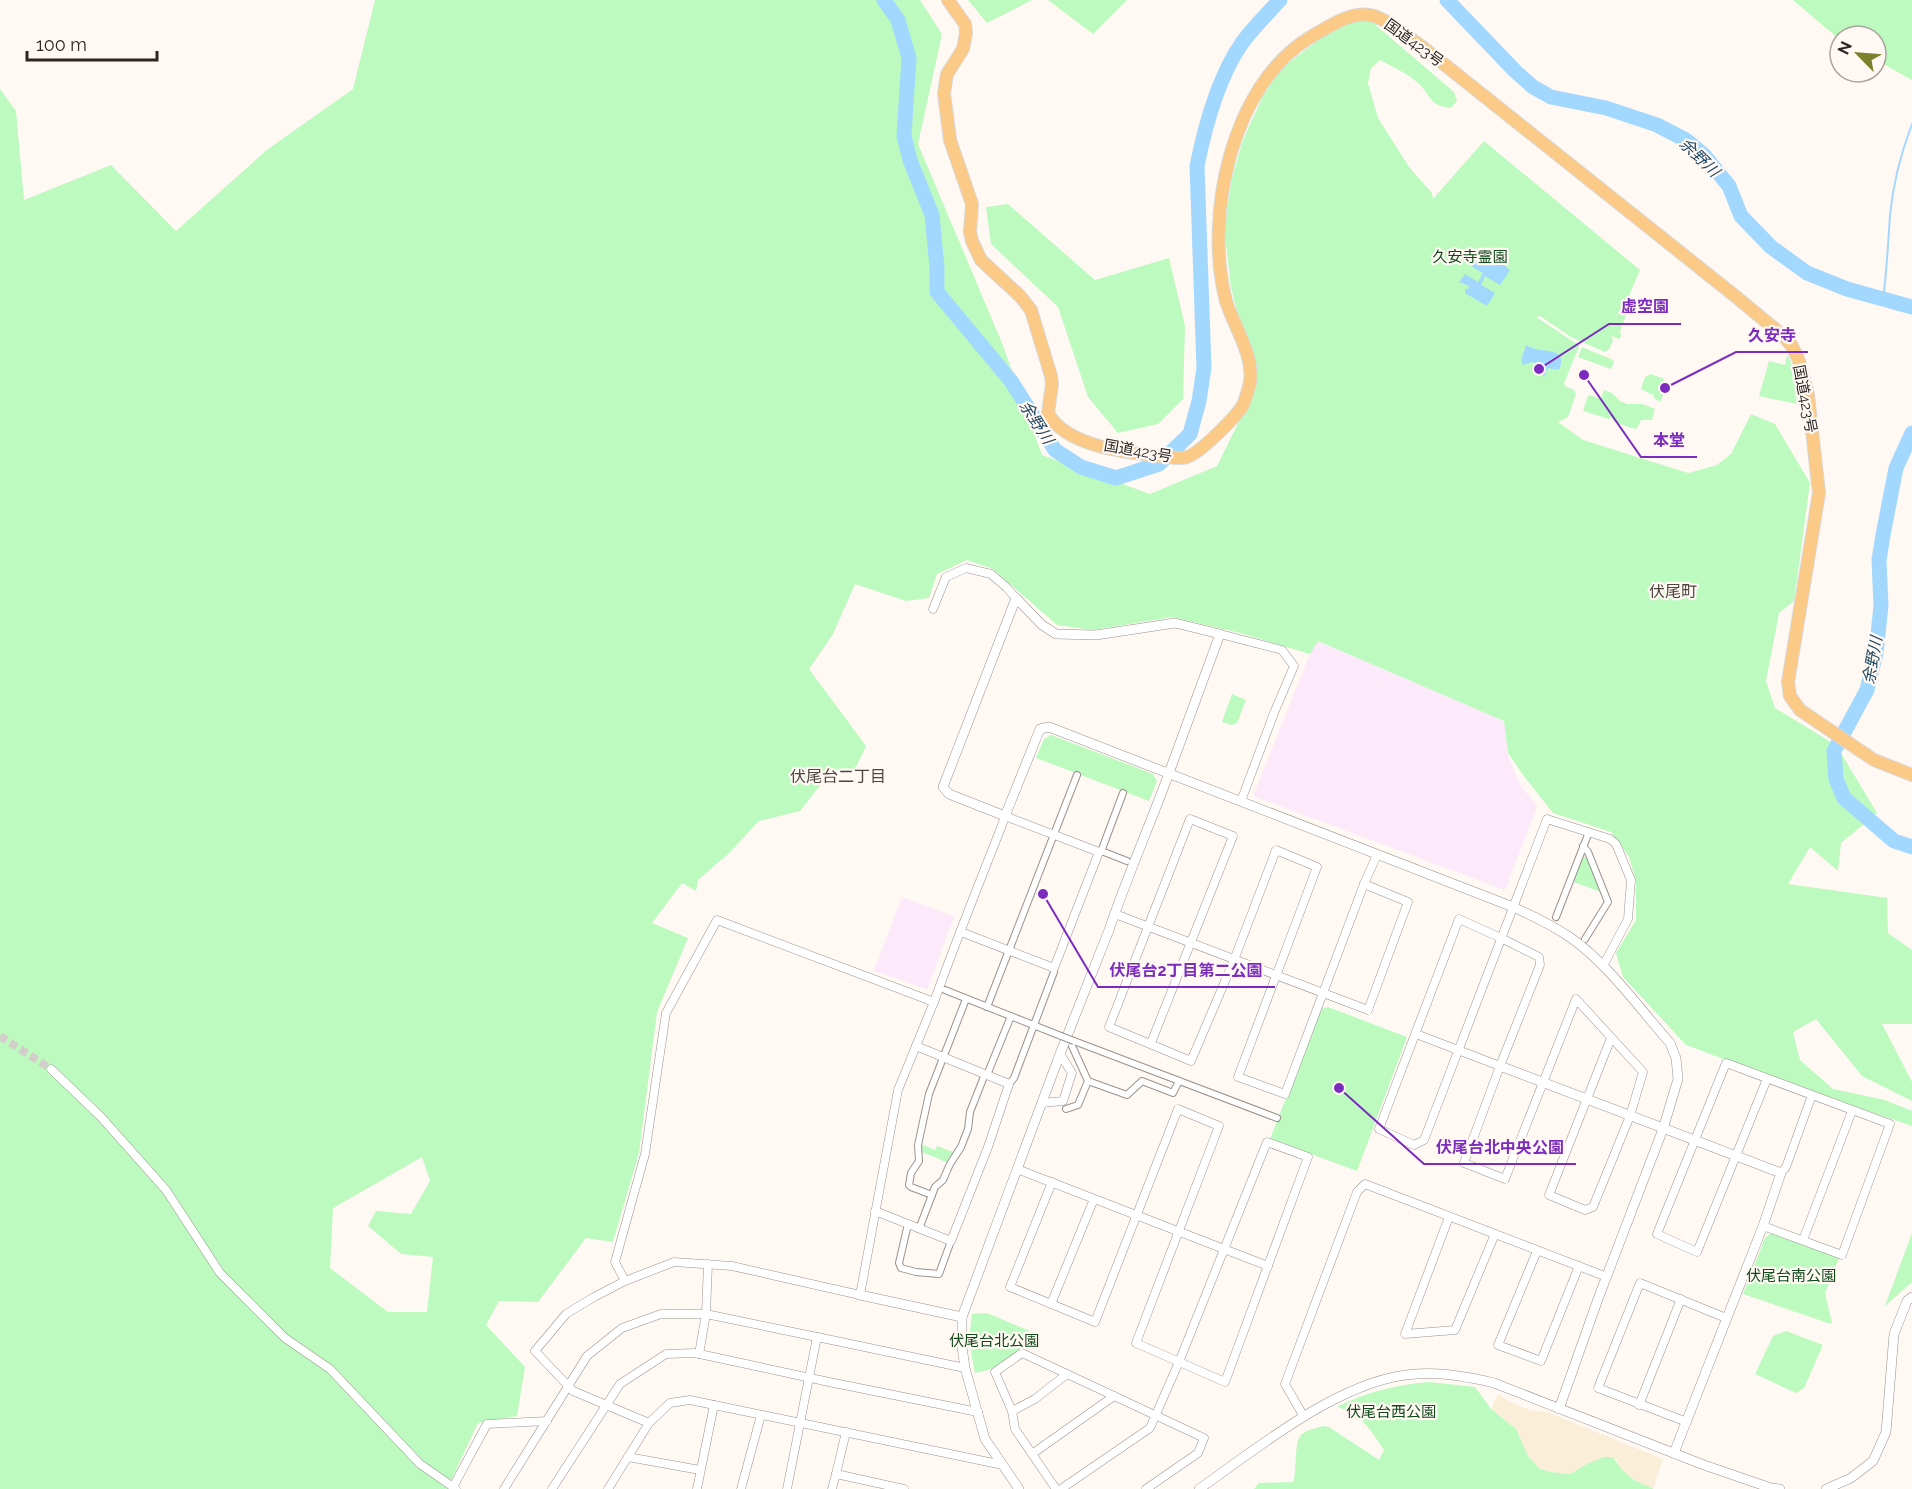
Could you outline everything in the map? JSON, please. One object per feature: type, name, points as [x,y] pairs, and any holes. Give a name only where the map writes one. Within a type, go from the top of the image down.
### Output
[{"type":"highway","name":"国道423号","points":[[948,0],[964,24],[966,33],[963,49],[947,74],[944,93],[950,140],[972,204],[970,232],[981,260],[1020,296],[1031,310],[1052,376],[1048,413],[1058,428],[1115,451],[1186,458],[1201,449],[1236,415],[1243,405],[1250,381],[1246,352],[1227,301],[1220,262],[1218,231],[1219,206],[1225,177],[1243,119],[1258,90],[1278,63],[1303,42],[1348,17],[1358,14],[1377,16],[1425,49],[1735,296],[1792,346],[1799,361],[1808,395],[1819,493],[1788,682],[1790,696],[1800,710],[1850,744],[1880,763],[1912,775]]},
{"type":"street","points":[[933,609],[946,578],[966,568],[991,574],[1042,625],[1056,634],[1096,635],[1175,623],[1282,650],[1294,666],[1241,801]]},
{"type":"street","points":[[1017,598],[943,787],[949,794],[1127,861]]},
{"type":"street","points":[[1018,1489],[985,1439],[965,1368],[962,1317],[1220,634]]},
{"type":"street","points":[[860,1295],[898,1090],[1040,729],[1049,727],[1545,921],[1573,939],[1603,966],[1670,1043],[1676,1058],[1678,1079],[1663,1129],[1559,1409]]},
{"type":"street","points":[[987,1007],[1077,775]]},
{"type":"street","points":[[908,1224],[899,1263],[901,1268],[939,1274],[988,1148],[1009,1084],[1014,1078],[1035,1026],[1054,968],[1123,793]]},
{"type":"street","points":[[1151,1043],[1233,836],[1190,819],[1109,1027],[1191,1061],[1234,960],[1276,850],[1317,867],[1238,1077],[1285,1094],[1377,855]]},
{"type":"street","points":[[1603,966],[1628,920],[1631,880],[1616,844],[1610,839],[1547,819],[1501,938],[1458,1050],[1424,1140],[1414,1145],[1379,1130],[1459,919],[1501,938],[1539,957],[1540,965],[1464,1163],[1505,1179],[1576,999],[1643,1072],[1630,1116],[1593,1208],[1585,1210],[1549,1195],[1611,1038]]},
{"type":"street","points":[[1556,917],[1589,832]]},
{"type":"street","points":[[1583,846],[1588,852],[1608,902],[1585,939]]},
{"type":"street","points":[[1115,914],[1368,1011],[1408,902],[1364,884]]},
{"type":"street","points":[[625,1281],[615,1262],[645,1154],[666,1013],[717,920],[934,1002]]},
{"type":"street","points":[[961,932],[1054,968]]},
{"type":"street","points":[[945,990],[1061,1036],[1073,1043],[1277,1118]]},
{"type":"street","points":[[932,1195],[909,1185],[911,1173],[919,1161],[918,1145],[929,1094],[966,999]]},
{"type":"street","points":[[919,1229],[935,1187],[943,1180],[961,1147],[968,1129],[970,1112],[1011,1016]]},
{"type":"street","points":[[1416,1034],[1781,1173]]},
{"type":"street","points":[[1066,1109],[1078,1105],[1088,1081],[1073,1043]]},
{"type":"street","points":[[916,1046],[1009,1084]]},
{"type":"street","points":[[1042,1103],[1063,1101],[1072,1073],[1060,1054]]},
{"type":"street","points":[[1763,1226],[1842,1255],[1890,1124],[1726,1063],[1657,1234],[1697,1252],[1767,1079]]},
{"type":"street","points":[[51,1069],[101,1117],[166,1190],[220,1273],[285,1338],[330,1369],[420,1464],[455,1488],[487,1424],[547,1421]]},
{"type":"street","points":[[1088,1081],[1126,1095],[1142,1081],[1173,1093],[1179,1081]]},
{"type":"street","points":[[1674,1453],[1812,1095]]},
{"type":"street","points":[[1052,1182],[1010,1287],[1095,1322],[1178,1108],[1219,1126],[1136,1343],[1179,1362],[1225,1382],[1308,1157],[1268,1142],[1179,1362],[1150,1428],[1061,1489]]},
{"type":"street","points":[[1803,1240],[1852,1111]]},
{"type":"street","points":[[1017,1169],[1268,1266]]},
{"type":"street","points":[[1304,1417],[1285,1384],[1357,1192],[1365,1184],[1607,1277]]},
{"type":"street","points":[[1051,1304],[1094,1199]]},
{"type":"street","points":[[875,1211],[951,1241]]},
{"type":"street","points":[[1449,1217],[1405,1334],[1455,1330],[1495,1234]]},
{"type":"street","points":[[1537,1251],[1498,1345],[1541,1361],[1578,1266]]},
{"type":"street","points":[[649,1423],[573,1391],[535,1351],[566,1314],[625,1281],[674,1262],[732,1266],[962,1317]]},
{"type":"street","points":[[699,1354],[706,1314],[708,1264]]},
{"type":"street","points":[[1687,1422],[1598,1388],[1640,1283],[1726,1318]]},
{"type":"street","points":[[1826,1489],[1851,1478],[1873,1461],[1886,1432],[1894,1334],[1907,1301],[1912,1297]]},
{"type":"street","points":[[1639,1405],[1681,1299]]},
{"type":"street","points":[[504,1489],[587,1356],[622,1328],[661,1314],[706,1314],[965,1368]]},
{"type":"street","points":[[788,1489],[817,1337]]},
{"type":"street","points":[[1056,1489],[1015,1429],[1012,1412],[995,1372],[1022,1353],[1204,1438],[1198,1453],[1146,1489]]},
{"type":"street","points":[[552,1489],[620,1384],[666,1354],[699,1354],[978,1412]]},
{"type":"street","points":[[1012,1412],[1035,1399],[1067,1374]]},
{"type":"street","points":[[1199,1489],[1304,1417],[1333,1400],[1378,1380],[1416,1374],[1469,1377],[1494,1383],[1674,1453],[1771,1488],[1780,1489]]},
{"type":"street","points":[[1032,1454],[1114,1396]]},
{"type":"street","points":[[608,1489],[649,1423],[670,1403],[690,1400],[1003,1465]]},
{"type":"street","points":[[697,1489],[714,1405]]},
{"type":"street","points":[[741,1489],[761,1414]]},
{"type":"street","points":[[832,1489],[846,1432]]},
{"type":"street","points":[[628,1456],[700,1470]]},
{"type":"street","points":[[836,1473],[904,1489]]},
{"type":"shaded area","points":[[1317,641],[1504,721],[1508,756],[1520,785],[1537,806],[1505,890],[1253,796]]},
{"type":"shaded area","points":[[902,897],[954,917],[927,989],[874,971]]},
{"type":"shaded area","points":[[1498,1394],[1530,1410],[1547,1412],[1663,1459],[1653,1489],[1634,1480],[1622,1470],[1616,1459],[1587,1464],[1570,1474],[1540,1469],[1528,1456],[1516,1429],[1491,1409]]},
{"type":"green space","name":"久安寺霊園","points":[[375,0],[920,0],[942,34],[918,144],[1002,343],[1042,455],[1150,494],[1217,466],[1253,393],[1252,351],[1231,288],[1225,235],[1232,178],[1243,140],[1263,96],[1281,69],[1322,37],[1356,20],[1371,21],[1454,92],[1457,101],[1451,108],[1444,107],[1434,102],[1414,79],[1405,73],[1380,60],[1371,68],[1368,83],[1378,118],[1409,167],[1432,193],[1433,199],[1484,141],[1640,270],[1624,308],[1619,311],[1615,318],[1620,312],[1628,310],[1620,331],[1621,336],[1619,339],[1612,336],[1610,332],[1613,340],[1610,348],[1605,352],[1571,337],[1540,316],[1536,317],[1579,347],[1564,383],[1576,394],[1568,417],[1558,422],[1583,440],[1688,473],[1717,465],[1731,454],[1751,414],[1775,424],[1810,483],[1794,601],[1779,613],[1766,681],[1775,708],[1836,745],[1877,813],[1841,843],[1838,871],[1810,847],[1788,884],[1887,898],[1888,933],[1912,950],[1912,1024],[1882,1024],[1912,1082],[1912,1101],[1862,1076],[1816,1019],[1793,1032],[1800,1060],[1833,1089],[1885,1100],[1912,1111],[1912,1126],[1686,1045],[1623,977],[1616,953],[1636,920],[1636,881],[1629,857],[1611,832],[1553,813],[1508,753],[1504,721],[1318,641],[1310,654],[1240,633],[1172,617],[1093,630],[1057,625],[993,569],[967,560],[937,574],[929,598],[906,601],[855,584],[833,634],[809,669],[866,746],[854,771],[833,769],[800,811],[759,821],[728,854],[698,880],[696,891],[682,883],[652,923],[688,938],[657,1012],[639,1153],[613,1242],[586,1238],[538,1302],[499,1301],[486,1325],[525,1367],[517,1416],[478,1423],[447,1489],[0,1489],[0,89],[16,111],[24,200],[111,165],[176,231],[268,149],[353,89]],"holes":[[[422,1157],[430,1181],[411,1214],[376,1211],[368,1226],[401,1254],[433,1257],[427,1312],[388,1312],[330,1268],[333,1208]]]},
{"type":"green space","points":[[968,0],[1032,0],[987,23]]},
{"type":"green space","points":[[1048,0],[1127,0],[1093,34]]},
{"type":"green space","points":[[1793,0],[1912,0],[1912,80],[1888,67],[1888,24],[1828,24],[1828,30]]},
{"type":"green space","points":[[1008,204],[1095,280],[1169,258],[1185,326],[1183,399],[1158,424],[1118,433],[1088,397],[1058,307],[991,244],[986,207]]},
{"type":"green space","points":[[1582,347],[1613,360],[1611,369],[1578,357]]},
{"type":"green space","points":[[1787,355],[1794,373],[1797,404],[1759,396],[1769,361],[1785,365]]},
{"type":"green space","points":[[1651,374],[1664,379],[1663,383],[1668,385],[1660,402],[1653,395],[1641,389],[1645,377]]},
{"type":"green space","points":[[1604,390],[1627,404],[1643,404],[1655,409],[1652,420],[1641,420],[1635,429],[1614,422],[1611,417],[1609,419],[1583,411],[1588,396],[1601,399]]},
{"type":"green space","points":[[1232,694],[1246,700],[1237,723],[1232,725],[1222,722]]},
{"type":"green space","points":[[1051,735],[1153,774],[1157,781],[1149,801],[1036,758],[1044,739]]},
{"type":"green space","points":[[1583,857],[1587,857],[1601,892],[1573,882]]},
{"type":"green space","points":[[1328,1007],[1407,1037],[1357,1171],[1270,1139],[1321,1009]]},
{"type":"green space","points":[[921,1144],[935,1150],[937,1146],[953,1152],[946,1162],[922,1152]]},
{"type":"green space","name":"伏尾台南公園","points":[[1771,1233],[1839,1258],[1825,1293],[1831,1324],[1743,1294],[1765,1238]]},
{"type":"green space","points":[[1912,1233],[1912,1282],[1885,1306]]},
{"type":"green space","name":"伏尾台北公園","points":[[987,1313],[1030,1331],[1015,1355],[994,1368],[975,1373],[969,1340],[972,1314]]},
{"type":"green space","points":[[1786,1331],[1823,1345],[1804,1388],[1796,1393],[1755,1374],[1773,1336]]},
{"type":"green space","name":"伏尾台⻄公園","points":[[1429,1382],[1475,1387],[1491,1409],[1516,1429],[1528,1456],[1540,1469],[1570,1474],[1604,1457],[1613,1457],[1622,1470],[1634,1480],[1654,1489],[1254,1489],[1259,1483],[1293,1482],[1298,1440],[1305,1432],[1323,1426],[1329,1427],[1379,1460],[1384,1450],[1370,1429],[1353,1413],[1337,1407],[1382,1390]]},
{"type":"water","points":[[1485,250],[1510,270],[1500,285],[1485,276],[1481,285],[1495,293],[1487,306],[1465,293],[1465,289],[1469,286],[1459,282],[1465,274],[1478,282],[1483,273],[1472,267]]},
{"type":"water","points":[[1526,345],[1558,354],[1561,358],[1559,370],[1548,368],[1544,377],[1538,364],[1532,362],[1523,365],[1521,360]]},
{"type":"waterway","name":"余野川","points":[[884,0],[898,20],[909,58],[904,136],[910,160],[932,215],[937,292],[1011,381],[1055,450],[1081,467],[1116,478],[1159,464],[1190,434],[1199,401],[1204,368],[1197,166],[1209,118],[1226,71],[1242,43],[1280,0]]},
{"type":"waterway","name":"余野川","points":[[1447,0],[1533,87],[1551,97],[1606,108],[1657,125],[1686,140],[1704,155],[1729,186],[1741,216],[1771,247],[1807,273],[1847,289],[1912,307]]},
{"type":"waterway","points":[[1883,299],[1893,192],[1912,124]]},
{"type":"waterway","name":"余野川","points":[[1912,433],[1896,468],[1883,535],[1879,560],[1881,606],[1876,653],[1867,690],[1834,751],[1836,779],[1844,798],[1894,841],[1912,847]]},
{"type":"tunnel","points":[[0,1036],[51,1069]]},
{"type":"place","name":"虚空園","points":[[1539,369]]},
{"type":"place","name":"本堂","points":[[1584,375]]},
{"type":"place","name":"久安寺","points":[[1665,388]]},
{"type":"place","name":"伏尾台2丁目第二公園","points":[[1043,894]]},
{"type":"place","name":"伏尾台北中央公園","points":[[1339,1088]]},
{"type":"district","name":"伏尾町","points":[[1673,591]]},
{"type":"district","name":"伏尾台二丁目","points":[[838,776]]}]
